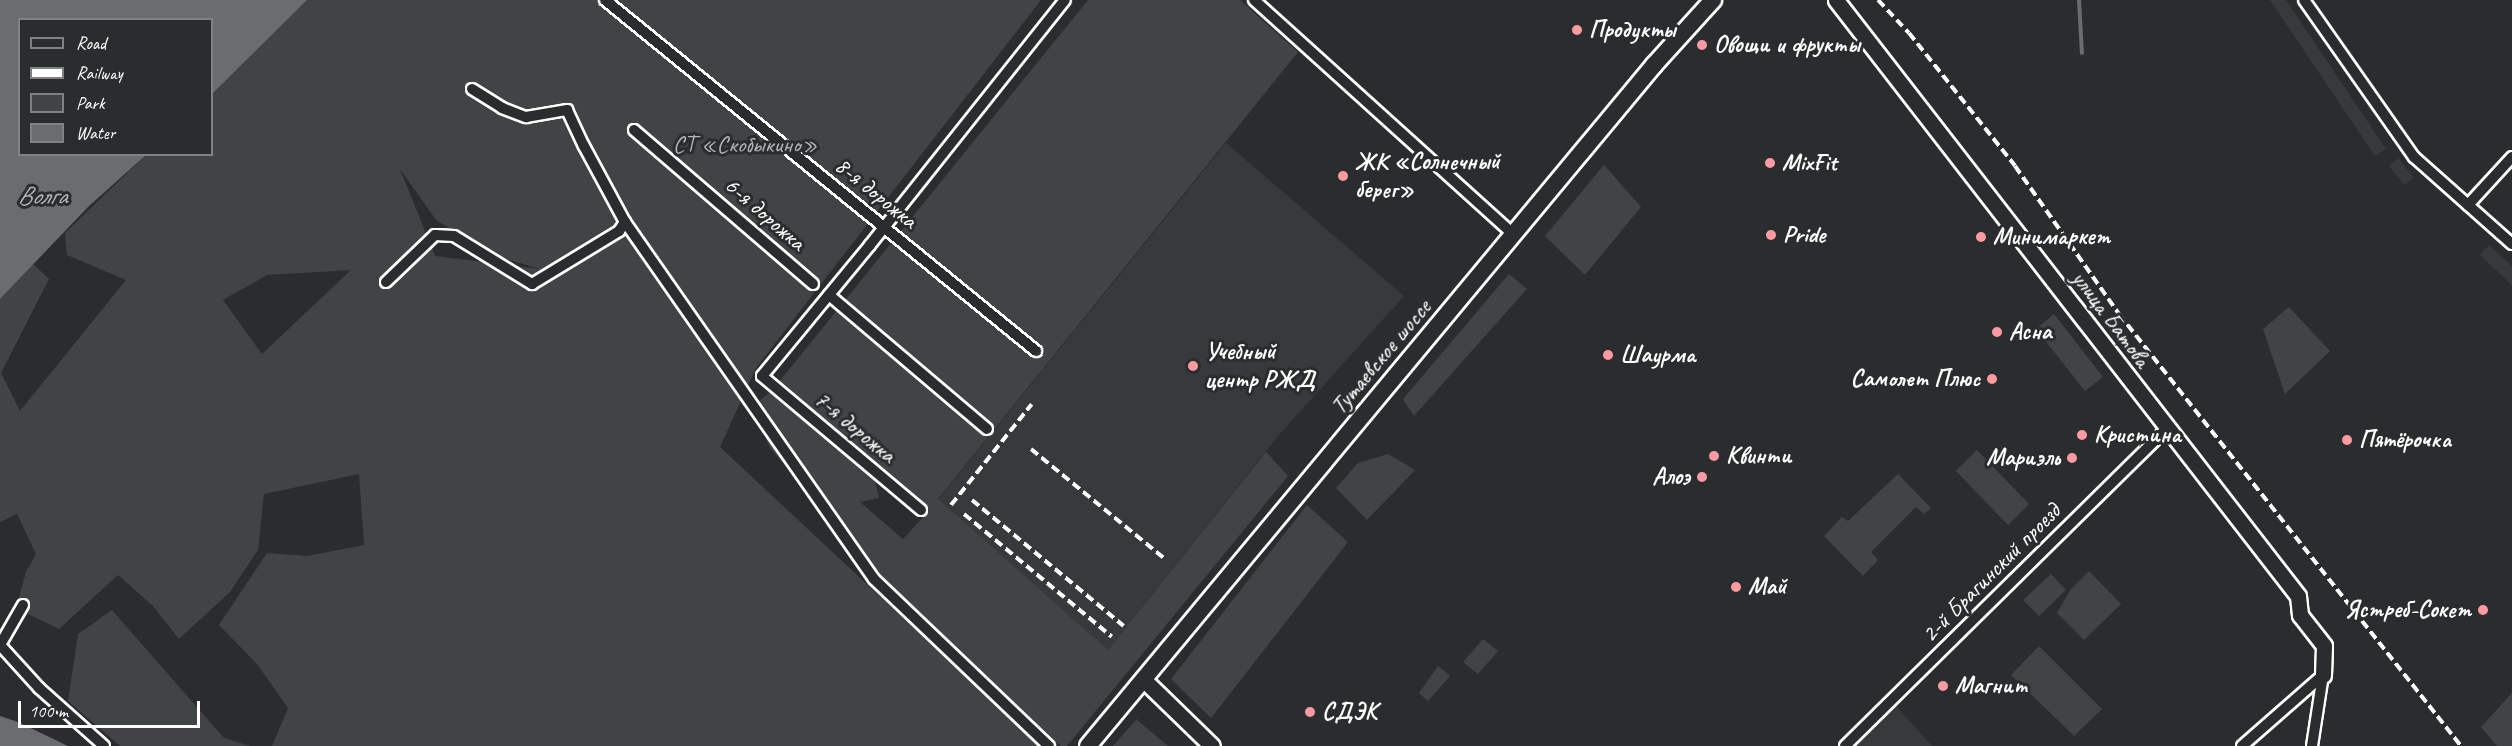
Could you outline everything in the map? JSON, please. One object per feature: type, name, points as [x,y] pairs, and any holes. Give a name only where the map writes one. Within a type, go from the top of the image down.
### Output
[{"type":"main road","name":"Тутаевское шоссе","points":[[1088,746],[1654,65],[1713,0]]},
{"type":"street","name":"8-я дорожка","points":[[605,0],[1036,351]]},
{"type":"street","points":[[987,429],[828,295],[1065,0]]},
{"type":"street","points":[[1254,0],[1514,235]]},
{"type":"street","name":"улица Батова","points":[[1836,0],[2298,596],[2300,615],[2324,646],[2323,675]]},
{"type":"street","points":[[2304,0],[2414,157],[2512,244]]},
{"type":"street","points":[[472,89],[502,108],[526,117],[567,110],[626,222],[874,579],[1049,746]]},
{"type":"street","name":"6-я дорожка","points":[[634,130],[813,284]]},
{"type":"street","points":[[2468,205],[2512,158]]},
{"type":"street","points":[[386,282],[435,235],[454,236],[532,284],[619,231],[626,222]]},
{"type":"street","name":"7-я дорожка","points":[[828,295],[762,375],[921,510]]},
{"type":"street","name":"2-й Брагинский проезд","points":[[1845,746],[2167,429]]},
{"type":"street","points":[[23,604],[0,645],[39,688],[104,746]]},
{"type":"street","points":[[2242,746],[2323,675]]},
{"type":"street","points":[[2312,746],[2323,675]]},
{"type":"street","points":[[1143,679],[1208,745]]},
{"type":"shaded area","points":[[2270,0],[2286,0],[2386,149],[2375,156]]},
{"type":"shaded area","name":"Учебный центр РЖД","points":[[1226,143],[1404,296],[1278,436],[1108,650],[938,500]]},
{"type":"shaded area","points":[[2398,158],[2414,178],[2404,185],[2389,166]]},
{"type":"shaded area","points":[[2489,245],[2512,266],[2512,285],[2480,255]]},
{"type":"shaded area","points":[[1895,705],[1932,746],[1854,746]]},
{"type":"green space","name":"СТ «Скобыкино»","points":[[307,0],[1041,0],[756,368],[720,447],[1040,746],[272,746],[288,708],[257,664],[219,625],[267,553],[307,556],[364,545],[359,474],[264,494],[258,550],[230,592],[179,639],[153,606],[118,575],[59,629],[16,608],[26,572],[36,554],[17,514],[0,522],[0,299],[33,264],[49,279],[1,373],[20,411],[126,280],[67,255],[65,233],[145,156],[213,156],[213,93]],"holes":[[[400,169],[436,220],[496,256],[540,269],[435,256]],[[351,270],[262,354],[223,300],[267,275]]]},
{"type":"green space","points":[[1088,0],[1240,0],[1298,52],[938,499],[1108,650],[1266,452],[1288,476],[1067,746],[1061,746],[897,593],[770,448],[752,407],[770,392],[875,481],[879,498],[860,502],[903,539],[926,514],[774,388]]},
{"type":"green space","points":[[1604,165],[1641,207],[1585,275],[1545,236]]},
{"type":"green space","points":[[1509,274],[1527,289],[1414,416],[1403,399]]},
{"type":"green space","points":[[2289,307],[2330,351],[2285,394],[2263,329]]},
{"type":"green space","points":[[2054,314],[2103,377],[2085,391],[2036,329]]},
{"type":"green space","points":[[1977,450],[2029,504],[2008,525],[1956,471]]},
{"type":"green space","points":[[1388,454],[1415,470],[1367,520],[1336,488],[1358,463]]},
{"type":"green space","points":[[1898,474],[1931,508],[1924,514],[1916,507],[1871,552],[1878,560],[1863,576],[1824,536],[1842,517],[1848,521]]},
{"type":"green space","points":[[1307,505],[1348,542],[1211,718],[1171,679]]},
{"type":"green space","points":[[2089,571],[2121,604],[2084,640],[2057,613],[2071,589]]},
{"type":"green space","points":[[2051,574],[2066,590],[2039,616],[2023,600]]},
{"type":"green space","points":[[112,610],[224,738],[250,746],[120,746],[68,701],[78,634]]},
{"type":"green space","points":[[1483,639],[1498,651],[1478,674],[1463,662]]},
{"type":"green space","points":[[2039,646],[2102,709],[2074,736],[2011,675]]},
{"type":"green space","points":[[1438,666],[1450,676],[1428,701],[1419,693]]},
{"type":"green space","points":[[2512,693],[2512,746],[2497,746],[2481,727]]},
{"type":"green space","points":[[1136,719],[1168,746],[1113,746]]},
{"type":"water","name":"Волга","points":[[0,0],[307,0],[213,93],[213,18],[18,18],[18,156],[145,156],[88,207],[0,299]]},
{"type":"water","points":[[0,716],[18,722],[68,746],[0,746]]},
{"type":"waterway","points":[[2079,0],[2082,53]]},
{"type":"railway","points":[[1878,0],[1909,33],[2015,166],[2119,314],[2461,746]]},
{"type":"railway","points":[[951,505],[1032,404]]},
{"type":"railway","points":[[1031,449],[1166,560]]},
{"type":"railway","points":[[972,500],[1124,626]]},
{"type":"railway","points":[[964,514],[1112,637]]},
{"type":"place","name":"Продукты","points":[[1577,30]]},
{"type":"place","name":"Овощи и фрукты","points":[[1702,45]]},
{"type":"place","name":"MixFit","points":[[1770,163]]},
{"type":"place","name":"ЖК «Солнечный берег»","points":[[1343,176]]},
{"type":"place","name":"Pride","points":[[1771,235]]},
{"type":"place","name":"Минимаркет","points":[[1981,237]]},
{"type":"place","name":"Асна","points":[[1997,332]]},
{"type":"place","name":"Шаурма","points":[[1608,355]]},
{"type":"place","name":"Учебный центр РЖД","points":[[1193,366]]},
{"type":"place","name":"Самолет Плюс","points":[[1992,379]]},
{"type":"place","name":"Кристина","points":[[2082,435]]},
{"type":"place","name":"Пятёрочка","points":[[2347,440]]},
{"type":"place","name":"Квинти","points":[[1714,456]]},
{"type":"place","name":"Мариэль","points":[[2072,458]]},
{"type":"place","name":"Алоэ","points":[[1702,477]]},
{"type":"place","name":"Май","points":[[1736,587]]},
{"type":"place","name":"Ястреб-Сокет","points":[[2483,610]]},
{"type":"place","name":"Магнит","points":[[1943,686]]},
{"type":"place","name":"СДЭК","points":[[1310,712]]}]
